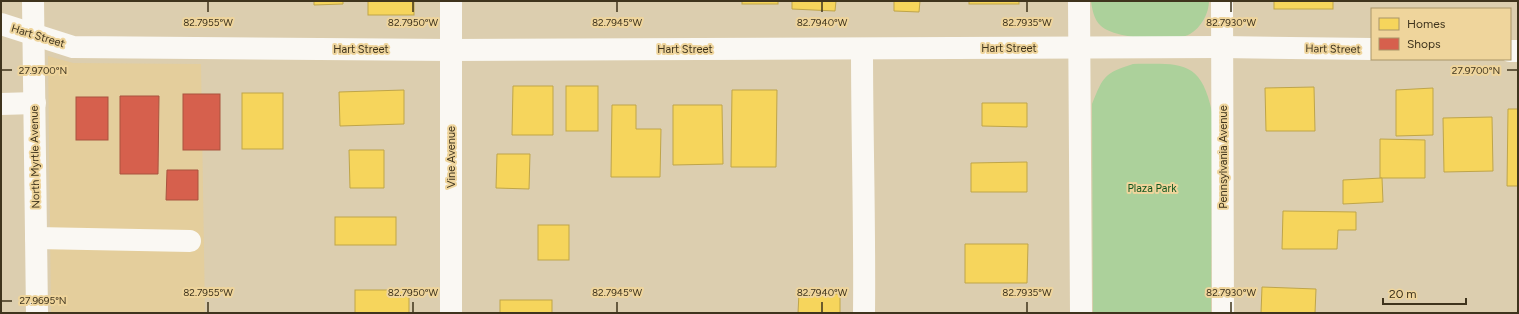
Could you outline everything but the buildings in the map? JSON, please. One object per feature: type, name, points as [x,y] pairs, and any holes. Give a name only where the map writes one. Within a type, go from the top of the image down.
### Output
[{"type":"street","name":"North Myrtle Avenue","points":[[33,1],[37,313]]},
{"type":"street","name":"Vine Avenue","points":[[451,1],[451,313]]},
{"type":"street","points":[[1079,1],[1081,313]]},
{"type":"street","name":"Pennsylvania Avenue","points":[[1222,1],[1223,313]]},
{"type":"street","name":"Hart Street","points":[[1,24],[73,47],[451,50],[1222,47],[1371,49]]},
{"type":"street","points":[[862,49],[862,146],[865,208],[864,313]]},
{"type":"street","points":[[1,104],[34,103]]},
{"type":"street","points":[[36,238],[190,240]]},
{"type":"shaded area","points":[[48,56],[73,63],[201,64],[205,313],[51,313]]},
{"type":"green space","points":[[1091,1],[1209,1],[1209,6],[1204,20],[1198,28],[1190,34],[1182,37],[1158,39],[1131,37],[1108,30],[1101,26],[1095,18]]},
{"type":"green space","name":"Plaza Park","points":[[1133,64],[1164,64],[1186,68],[1195,74],[1202,82],[1207,95],[1212,112],[1211,313],[1093,313],[1092,104],[1102,82],[1110,73]]}]
